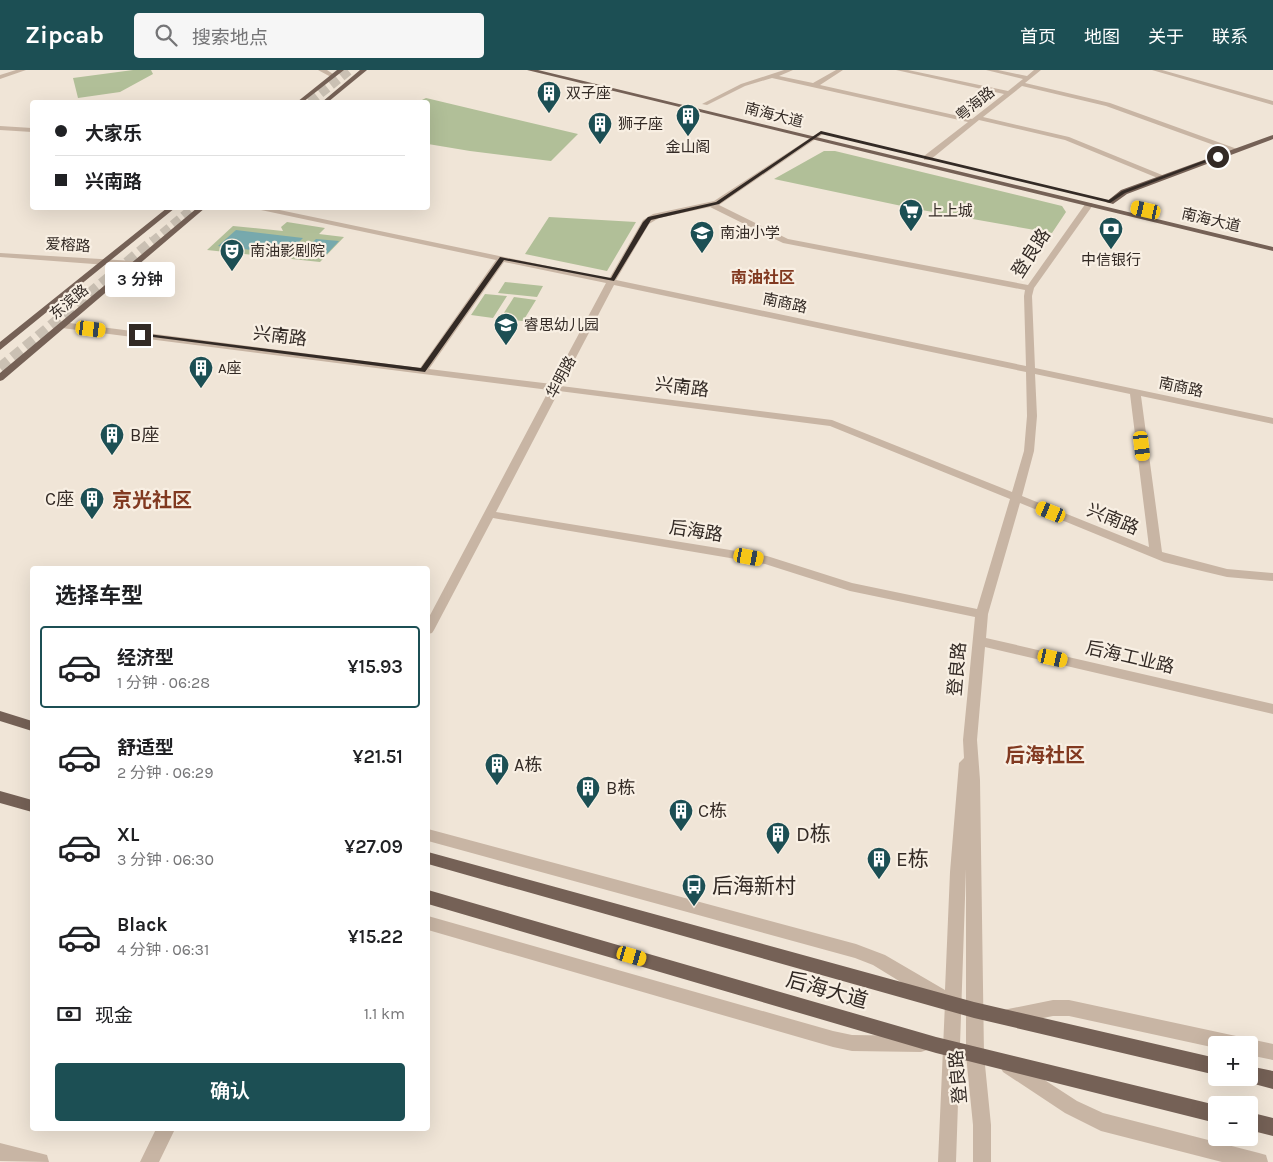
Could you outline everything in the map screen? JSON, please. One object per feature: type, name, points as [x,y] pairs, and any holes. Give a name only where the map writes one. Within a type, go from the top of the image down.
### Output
[{"type":"main road","points":[[303,100],[341,70]]},
{"type":"main road","points":[[327,100],[364,70]]},
{"type":"main road","name":"南海大道","points":[[530,70],[1273,249]]},
{"type":"main road","name":"南海大道","points":[[563,70],[1273,240]]},
{"type":"main road","points":[[1110,202],[1124,192],[1273,137]]},
{"type":"main road","name":"东滨路","points":[[0,347],[169,210]]},
{"type":"main road","name":"东滨路","points":[[0,378],[199,210]]},
{"type":"main road","points":[[0,716],[30,725]]},
{"type":"main road","points":[[0,797],[30,805]]},
{"type":"main road","name":"后海大道","points":[[430,859],[953,1005],[1208,1065]]},
{"type":"main road","name":"后海大道","points":[[430,898],[944,1047],[1208,1112]]},
{"type":"main road","points":[[1258,1076],[1273,1080]]},
{"type":"main road","points":[[1258,1124],[1273,1127]]},
{"type":"street","points":[[0,77],[23,70]]},
{"type":"street","points":[[321,70],[333,76]]},
{"type":"street","points":[[705,104],[743,85],[790,70]]},
{"type":"street","points":[[815,86],[840,70]]},
{"type":"street","points":[[899,70],[1009,93]]},
{"type":"street","points":[[989,70],[1028,78]]},
{"type":"street","name":"粤海路","points":[[927,158],[1038,70]]},
{"type":"street","points":[[1155,70],[1273,103]]},
{"type":"street","points":[[772,76],[1067,138],[1163,177]]},
{"type":"street","points":[[1021,84],[1108,104],[1236,150]]},
{"type":"street","points":[[0,128],[30,130]]},
{"type":"street","name":"华明路","points":[[430,626],[612,280],[646,222],[650,218],[713,205],[821,133]]},
{"type":"street","points":[[713,205],[786,241],[1030,288]]},
{"type":"street","name":"登良路","points":[[982,1162],[982,1125],[974,1055],[970,740],[982,614],[1028,451],[1032,416],[1028,296],[1030,288],[1089,205]]},
{"type":"street","name":"南商路","points":[[271,210],[612,280],[1273,421]]},
{"type":"street","name":"爱榕路","points":[[0,255],[134,264]]},
{"type":"street","points":[[423,370],[502,258]]},
{"type":"street","name":"爱榕路","points":[[0,262],[125,271]]},
{"type":"street","name":"兴南路","points":[[62,325],[832,423],[1156,554],[1227,572],[1273,577]]},
{"type":"street","points":[[1135,392],[1156,554]]},
{"type":"street","name":"后海路","points":[[489,514],[767,560],[850,586],[982,614]]},
{"type":"street","name":"后海工业路","points":[[979,642],[1273,709]]},
{"type":"street","points":[[947,1162],[944,1047],[953,1005],[963,780],[970,740]]},
{"type":"street","points":[[430,836],[856,951],[882,962],[953,1005]]},
{"type":"street","points":[[430,924],[833,1039],[852,1043],[944,1047]]},
{"type":"street","points":[[1004,1018],[1053,1008],[1069,1008],[1208,1038]]},
{"type":"street","points":[[1258,1049],[1273,1052]]},
{"type":"street","points":[[1005,1063],[1071,1107],[1101,1122],[1259,1162]]},
{"type":"street","points":[[148,1162],[165,1131]]},
{"type":"street","points":[[0,1152],[40,1162]]},
{"type":"green space","points":[[133,70],[151,70],[153,74],[120,92],[78,98],[73,78]]},
{"type":"green space","points":[[426,98],[578,134],[551,161],[430,144],[430,100],[422,100]]},
{"type":"green space","points":[[824,151],[835,151],[1062,206],[1066,212],[1052,233],[916,209],[774,179]]},
{"type":"green space","points":[[549,217],[636,222],[607,271],[525,254]]},
{"type":"green space","points":[[287,222],[325,228],[319,234],[344,237],[320,262],[207,250],[233,226],[283,231],[281,227]]},
{"type":"green space","points":[[505,282],[543,286],[537,297],[498,293]]},
{"type":"green space","points":[[485,294],[507,296],[493,318],[471,315]]},
{"type":"green space","points":[[514,297],[536,300],[523,321],[500,319]]},
{"type":"water","points":[[236,230],[303,238],[287,254],[218,246]]},
{"type":"water","points":[[316,239],[339,241],[323,258],[299,255]]},
{"type":"tunnel","points":[[312,100],[350,70]]},
{"type":"tunnel","points":[[152,242],[191,210]]},
{"type":"tunnel","points":[[0,368],[153,241]]},
{"type":"place","name":"双子座","points":[[549,114]]},
{"type":"place","name":"金山阁","points":[[688,137]]},
{"type":"place","name":"狮子座","points":[[600,145]]},
{"type":"place","name":"上上城","points":[[911,232]]},
{"type":"place","name":"中信银行","points":[[1111,250]]},
{"type":"place","name":"南油小学","points":[[702,254]]},
{"type":"place","name":"南油影剧院","points":[[232,272]]},
{"type":"place","name":"睿思幼儿园","points":[[506,346]]},
{"type":"place","name":"A座","points":[[201,389]]},
{"type":"place","name":"B座","points":[[112,456]]},
{"type":"place","name":"C座","points":[[92,520]]},
{"type":"place","name":"A栋","points":[[497,786]]},
{"type":"place","name":"B栋","points":[[588,809]]},
{"type":"place","name":"C栋","points":[[681,832]]},
{"type":"place","name":"D栋","points":[[778,855]]},
{"type":"place","name":"E栋","points":[[879,880]]},
{"type":"place","name":"后海新村","points":[[694,907]]},
{"type":"district","name":"南油社区","points":[[763,277]]},
{"type":"district","name":"京光社区","points":[[152,500]]},
{"type":"district","name":"后海社区","points":[[1045,755]]},
{"type":"route","points":[[140,335],[423,370],[502,258],[612,280],[650,218],[713,205],[722,201],[821,133],[1110,202],[1124,192],[1218,157]]}]
